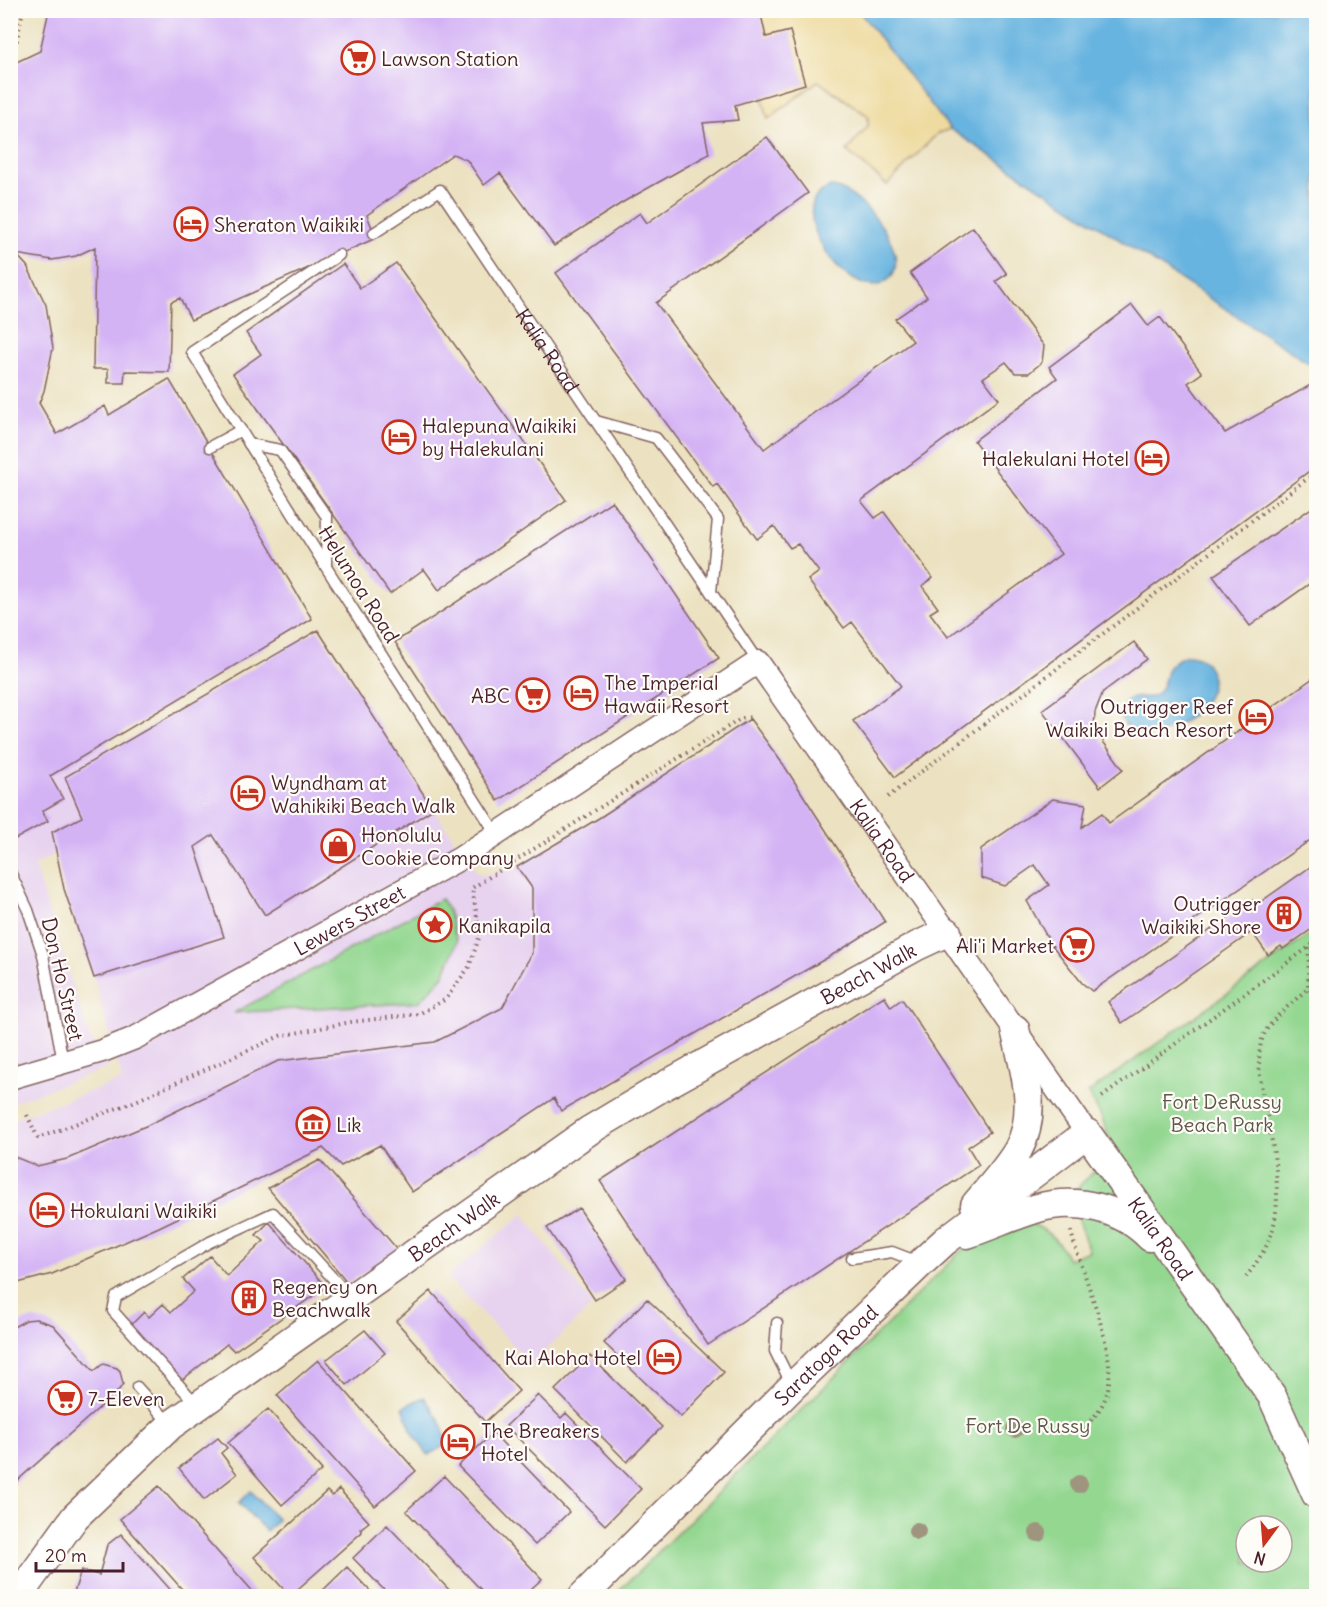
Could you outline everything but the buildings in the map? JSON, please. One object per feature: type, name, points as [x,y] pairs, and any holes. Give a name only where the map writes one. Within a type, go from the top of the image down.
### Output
[{"type":"street","name":"Lewers Street","points":[[10,1078],[102,1051],[135,1038],[449,865],[758,662]]},
{"type":"street","name":"Kalia Road","points":[[758,662],[1272,1396],[1317,1494]]},
{"type":"street","name":"Beach Walk","points":[[18,1596],[75,1517],[171,1425],[590,1130],[662,1087],[947,932]]},
{"type":"street","points":[[945,1241],[1018,1149],[1029,1118],[1028,1085],[1015,1029]]},
{"type":"street","name":"Saratoga Road","points":[[583,1596],[793,1386],[921,1263],[945,1241],[1087,1133]]},
{"type":"street","points":[[945,1241],[1038,1208],[1076,1204],[1102,1209],[1126,1219],[1147,1234],[1180,1267]]},
{"type":"lane","name":"Kalia Road","points":[[374,233],[440,190],[758,662]]},
{"type":"lane","name":"Helumoa Road","points":[[339,255],[192,352],[497,835]]},
{"type":"lane","points":[[596,421],[656,438],[718,519],[711,591]]},
{"type":"lane","points":[[210,447],[241,430]]},
{"type":"lane","points":[[249,444],[280,450],[327,517],[326,567]]},
{"type":"lane","name":"Don Ho Street","points":[[10,872],[28,909],[43,955],[63,1062]]},
{"type":"lane","points":[[198,1406],[113,1311],[116,1297],[210,1242],[273,1213],[351,1298]]},
{"type":"lane","points":[[852,1258],[892,1252],[921,1263]]},
{"type":"lane","points":[[777,1323],[775,1351],[793,1386]]},
{"type":"lane","points":[[137,1388],[171,1425]]},
{"type":"path","points":[[10,40],[17,40],[23,10]]},
{"type":"path","points":[[888,797],[1317,472]]},
{"type":"path","points":[[27,1115],[38,1138],[131,1103],[280,1036],[351,1022],[419,1014],[446,999],[469,967],[480,934],[472,888],[742,718],[754,717]]},
{"type":"path","points":[[1102,1097],[1317,942]]},
{"type":"path","points":[[1309,948],[1308,988],[1317,1000]]},
{"type":"path","points":[[1246,1277],[1270,1237],[1277,1204],[1273,1144],[1260,1082],[1261,1043],[1269,1026],[1308,988]]},
{"type":"path","points":[[1072,1225],[1071,1232],[1101,1327],[1111,1371],[1106,1396],[1083,1430]]},
{"type":"shaded area","points":[[10,603],[112,750],[318,630],[433,809],[480,876],[517,867],[599,818],[750,719],[785,767],[885,922],[839,951],[561,1111],[553,1098],[380,1145],[341,1166],[323,1148],[52,1274],[11,1285],[11,1120],[122,1080],[94,978],[64,889],[56,853],[34,866],[89,1036],[110,1067],[11,1103]]},
{"type":"shaded area","points":[[523,1214],[593,1305],[531,1364],[447,1277]]},
{"type":"green space","points":[[441,899],[448,910],[457,942],[444,975],[419,1002],[234,1013]]},
{"type":"green space","name":"Fort De Russy","points":[[1316,930],[1316,1596],[614,1596],[975,1237],[1032,1224],[1053,1238],[1068,1259],[1089,1251],[1069,1196],[1114,1152],[1101,1116],[1088,1093]]},
{"type":"sand","points":[[727,11],[859,11],[950,129],[937,134],[887,185],[847,151],[868,126],[868,116],[818,81],[768,119],[748,44]]},
{"type":"water","points":[[859,11],[1316,11],[1316,368],[950,129]]},
{"type":"water","points":[[832,187],[844,191],[871,213],[891,243],[896,258],[894,272],[885,282],[870,285],[854,279],[838,266],[824,249],[815,230],[812,211],[817,196]]},
{"type":"water","points":[[1187,655],[1203,660],[1209,668],[1212,679],[1206,700],[1189,717],[1169,730],[1147,734],[1129,728],[1122,719],[1122,710],[1126,702],[1136,697],[1155,696],[1162,687],[1168,668]]},
{"type":"water","points":[[424,1397],[439,1419],[448,1444],[428,1455],[412,1432],[403,1407]]},
{"type":"water","points":[[251,1491],[278,1520],[266,1531],[239,1503]]},
{"type":"place","name":"Lawson Station","points":[[358,58]]},
{"type":"place","name":"Sheraton Waikiki","points":[[191,224]]},
{"type":"place","name":"Halepuna Waikiki by Halekulani","points":[[399,437]]},
{"type":"place","name":"Halekulani Hotel","points":[[1152,458]]},
{"type":"place","name":"The Imperial Hawaii Resort","points":[[581,693]]},
{"type":"place","name":"ABC","points":[[533,695]]},
{"type":"place","name":"Outrigger Reef Waikiki Beach Resort","points":[[1256,717]]},
{"type":"place","name":"Wyndham at Wahikiki Beach Walk","points":[[248,793]]},
{"type":"place","name":"Honolulu Cookie Company","points":[[338,846]]},
{"type":"place","name":"Outrigger Waikiki Shore","points":[[1284,914]]},
{"type":"place","name":"Kanikapila","points":[[435,925]]},
{"type":"place","name":"Ali'i Market","points":[[1077,945]]},
{"type":"place","name":"Lik","points":[[313,1124]]},
{"type":"place","name":"Hokulani Waikiki","points":[[47,1210]]},
{"type":"place","name":"Regency on Beachwalk","points":[[249,1298]]},
{"type":"place","name":"Kai Aloha Hotel","points":[[664,1357]]},
{"type":"place","name":"7-Eleven","points":[[65,1398]]},
{"type":"place","name":"The Breakers Hotel","points":[[458,1442]]},
{"type":"park label","name":"Fort DeRussy Beach Park","points":[[1222,1112]]}]
